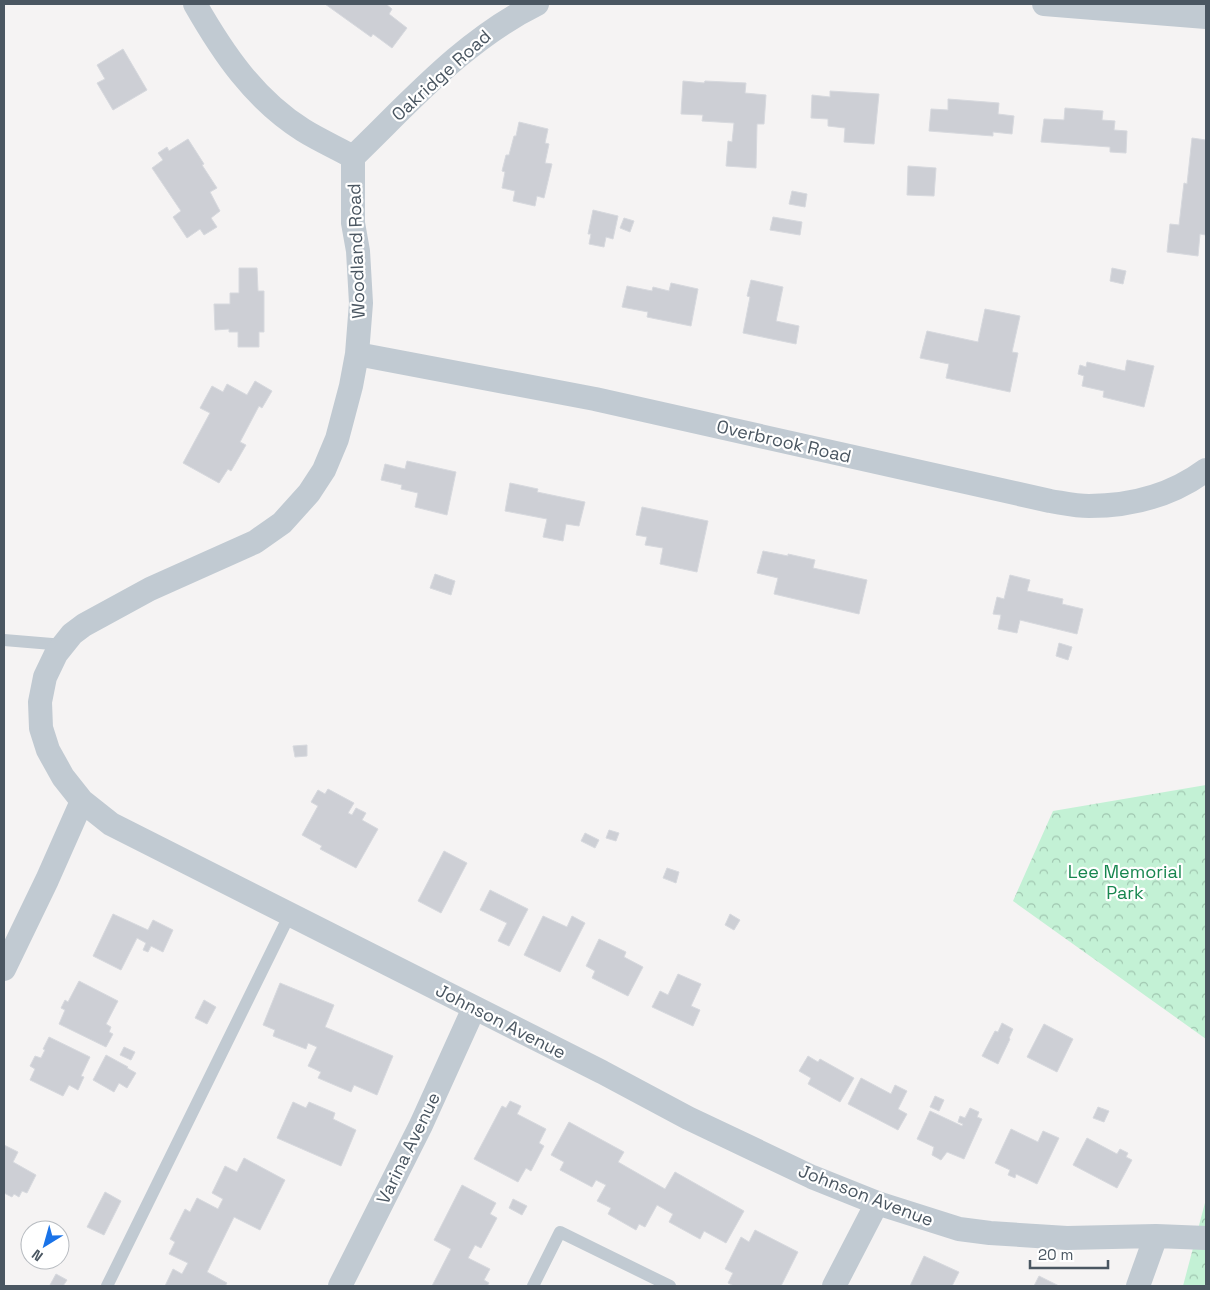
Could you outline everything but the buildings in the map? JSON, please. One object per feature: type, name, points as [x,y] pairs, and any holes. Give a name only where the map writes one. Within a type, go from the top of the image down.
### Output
[{"type":"street","points":[[195,4],[216,42],[242,77],[271,107],[303,130],[353,157]]},
{"type":"street","name":"Oakridge Road","points":[[353,157],[458,55],[498,25],[536,4]]},
{"type":"street","points":[[1044,4],[1206,18]]},
{"type":"street","name":"Woodland Road","points":[[150,589],[255,542],[282,523],[309,493],[324,470],[336,439],[351,386],[357,354],[361,303],[358,251],[353,223],[353,157]]},
{"type":"street","name":"Overbrook Road","points":[[357,354],[595,399],[1050,501],[1088,506],[1125,504],[1160,496],[1191,482],[1206,470]]},
{"type":"street","name":"Johnson Avenue","points":[[150,589],[84,625],[72,634],[56,654],[45,677],[40,702],[41,728],[48,750],[63,777],[82,801],[111,824],[697,1122],[812,1177],[877,1203],[959,1228],[990,1233],[1067,1238],[1156,1236],[1206,1238]]},
{"type":"street","points":[[4,969],[47,880],[82,801]]},
{"type":"street","name":"Varina Avenue","points":[[340,1286],[421,1125],[474,1008]]},
{"type":"street","points":[[834,1286],[877,1203]]},
{"type":"street","points":[[1138,1286],[1156,1236]]},
{"type":"lane","points":[[4,640],[64,645]]},
{"type":"lane","points":[[107,1286],[290,914]]},
{"type":"lane","points":[[533,1286],[560,1232],[670,1286]]},
{"type":"green space","name":"Lee Memorial Park","points":[[1206,785],[1206,1039],[1013,901],[1053,811]]},
{"type":"green space","points":[[1206,1199],[1206,1286],[1183,1286]]}]
